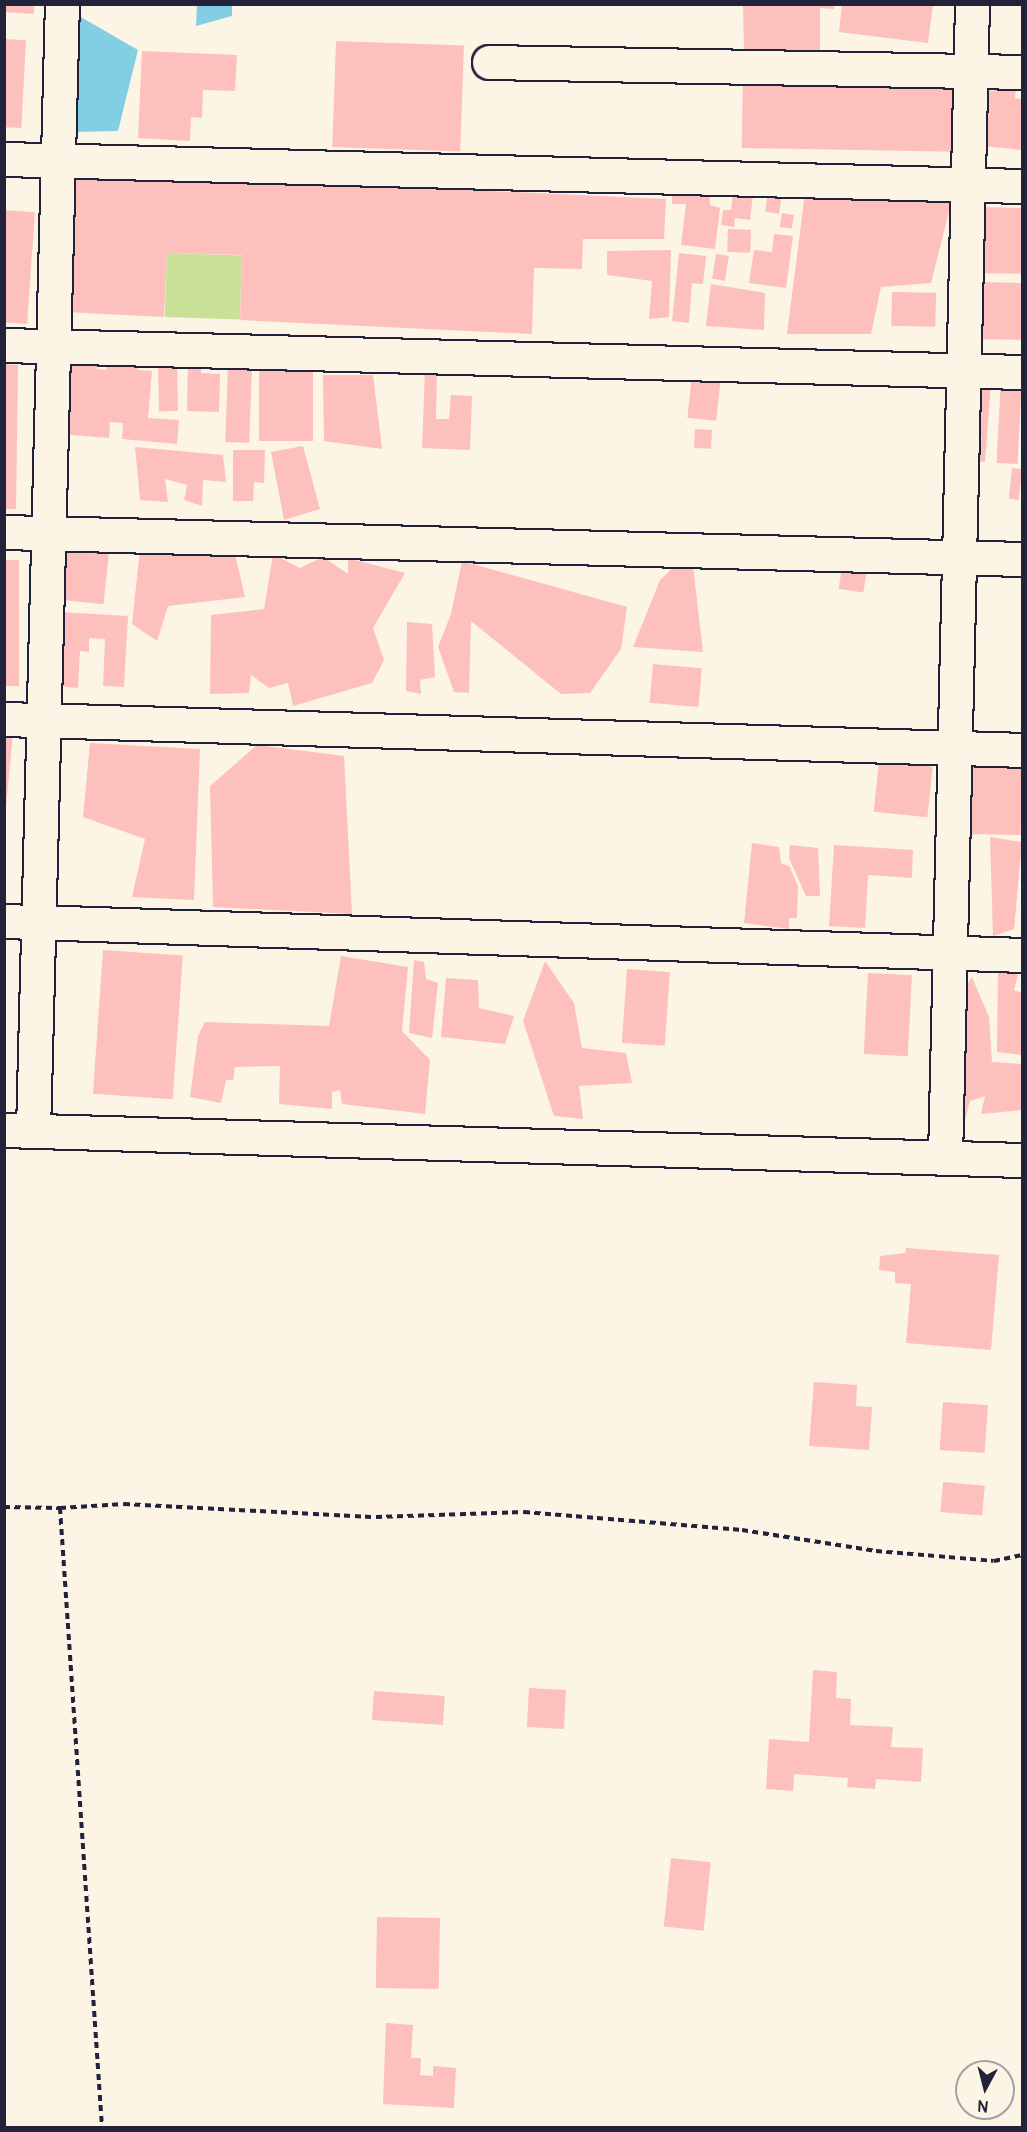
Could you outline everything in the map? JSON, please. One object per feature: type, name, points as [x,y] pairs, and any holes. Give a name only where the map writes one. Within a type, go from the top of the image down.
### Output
[{"type":"street","points":[[62,4],[37,922],[19,1130],[1023,1160]]},
{"type":"street","points":[[945,1158],[972,4]]},
{"type":"street","points":[[489,62],[970,74],[1023,72]]},
{"type":"street","points":[[4,159],[968,187],[1023,186]]},
{"type":"street","points":[[4,345],[1023,372]]},
{"type":"street","points":[[4,532],[1023,559]]},
{"type":"street","points":[[4,719],[1023,750]]},
{"type":"street","points":[[4,921],[1023,955]]},
{"type":"path","points":[[4,1507],[60,1509],[136,1505],[375,1517],[524,1512],[742,1530],[887,1552],[994,1561],[1023,1555]]},
{"type":"path","points":[[60,1509],[102,2127]]},
{"type":"green space","points":[[167,253],[242,256],[240,320],[165,317]]},
{"type":"water","points":[[197,5],[232,5],[232,16],[196,26]]},
{"type":"water","points":[[79,16],[138,50],[118,131],[72,132]]},
{"type":"building","points":[[4,4],[34,4],[34,14],[4,12]]},
{"type":"building","points":[[743,4],[834,4],[834,9],[820,8],[820,50],[744,51]]},
{"type":"building","points":[[842,4],[933,4],[928,43],[839,32]]},
{"type":"building","points":[[4,39],[26,40],[21,128],[4,127]]},
{"type":"building","points":[[336,41],[464,45],[460,151],[332,147]]},
{"type":"building","points":[[142,51],[237,55],[235,91],[203,90],[202,118],[191,117],[190,141],[138,138]]},
{"type":"building","points":[[743,75],[955,79],[954,152],[742,148]]},
{"type":"building","points":[[995,75],[1017,77],[1015,98],[1022,99],[1022,150],[973,145],[979,90],[994,91]]},
{"type":"building","points":[[71,172],[666,199],[664,239],[583,239],[582,269],[534,268],[532,334],[240,320],[242,255],[167,253],[164,317],[65,312]]},
{"type":"building","points":[[672,182],[709,183],[710,205],[720,208],[715,249],[681,245],[686,204],[672,204]]},
{"type":"building","points":[[734,185],[754,187],[750,220],[735,218],[734,227],[721,225],[723,210],[731,210]]},
{"type":"building","points":[[768,192],[782,194],[779,214],[765,212]]},
{"type":"building","points":[[805,193],[952,200],[931,283],[881,287],[871,334],[787,334]]},
{"type":"building","points":[[972,207],[1022,208],[1021,274],[971,273]]},
{"type":"building","points":[[4,210],[35,212],[27,324],[4,322]]},
{"type":"building","points":[[782,213],[794,215],[792,229],[780,227]]},
{"type":"building","points":[[728,229],[751,230],[750,253],[727,252]]},
{"type":"building","points":[[774,234],[793,236],[786,288],[749,283],[754,250],[772,252]]},
{"type":"building","points":[[671,250],[669,317],[649,319],[652,281],[607,275],[607,251]]},
{"type":"building","points":[[679,253],[706,256],[703,284],[692,283],[689,323],[672,321]]},
{"type":"building","points":[[716,254],[729,256],[725,281],[712,279]]},
{"type":"building","points":[[972,282],[1022,283],[1021,340],[971,339]]},
{"type":"building","points":[[711,284],[765,293],[764,330],[706,326]]},
{"type":"building","points":[[892,292],[936,293],[935,327],[891,326]]},
{"type":"building","points":[[59,354],[98,357],[97,369],[106,370],[107,358],[139,360],[138,370],[152,371],[148,418],[179,420],[177,444],[122,439],[123,423],[110,422],[109,438],[60,434]]},
{"type":"building","points":[[158,358],[177,358],[178,411],[159,411]]},
{"type":"building","points":[[188,359],[202,359],[201,373],[220,374],[219,412],[187,411]]},
{"type":"building","points":[[259,360],[313,360],[313,441],[259,441]]},
{"type":"building","points":[[4,364],[18,365],[16,509],[4,509]]},
{"type":"building","points":[[228,364],[252,365],[249,443],[225,442]]},
{"type":"building","points":[[425,369],[437,370],[436,419],[449,419],[451,395],[472,396],[470,450],[422,448]]},
{"type":"building","points":[[692,374],[721,377],[716,421],[687,418]]},
{"type":"building","points":[[323,375],[373,375],[382,449],[324,441]]},
{"type":"building","points":[[970,377],[991,383],[985,462],[967,460],[968,441],[982,441]]},
{"type":"building","points":[[1001,378],[1022,379],[1018,464],[997,463]]},
{"type":"building","points":[[695,429],[712,430],[711,449],[694,448]]},
{"type":"building","points":[[303,446],[320,509],[284,520],[271,452]]},
{"type":"building","points":[[135,447],[223,455],[226,482],[203,480],[202,506],[184,500],[187,485],[165,479],[168,502],[140,500]]},
{"type":"building","points":[[233,450],[265,450],[264,483],[254,482],[253,501],[233,501]]},
{"type":"building","points":[[1012,468],[1022,469],[1019,500],[1009,499]]},
{"type":"building","points":[[140,549],[234,550],[245,597],[168,606],[157,641],[132,624]]},
{"type":"building","points":[[65,550],[109,555],[104,604],[60,600]]},
{"type":"building","points":[[273,554],[300,568],[323,557],[348,574],[348,558],[405,573],[373,628],[384,660],[372,683],[293,706],[288,683],[269,688],[251,675],[249,693],[210,694],[211,615],[264,609]]},
{"type":"building","points":[[4,560],[19,560],[19,686],[4,686]]},
{"type":"building","points":[[462,561],[627,607],[621,649],[590,693],[561,694],[471,621],[469,693],[454,692],[438,647],[451,614]]},
{"type":"building","points":[[843,561],[868,565],[863,593],[839,589]]},
{"type":"building","points":[[676,565],[693,566],[703,652],[633,647],[660,580]]},
{"type":"building","points":[[60,612],[128,616],[124,687],[103,686],[105,639],[89,638],[89,652],[80,651],[78,688],[56,686]]},
{"type":"building","points":[[407,622],[432,624],[435,677],[420,680],[421,694],[406,691]]},
{"type":"building","points":[[653,664],[702,668],[698,707],[650,703]]},
{"type":"building","points":[[4,733],[13,733],[5,818],[4,818]]},
{"type":"building","points":[[90,743],[200,749],[194,900],[132,897],[145,839],[83,817]]},
{"type":"building","points":[[257,745],[344,756],[352,914],[213,907],[210,786]]},
{"type":"building","points":[[965,758],[1022,759],[1021,835],[964,834]]},
{"type":"building","points":[[879,761],[933,767],[927,817],[874,812]]},
{"type":"building","points":[[990,837],[1022,842],[1014,929],[993,936]]},
{"type":"building","points":[[752,843],[779,847],[781,863],[790,867],[798,887],[797,918],[789,918],[789,929],[744,923]]},
{"type":"building","points":[[790,845],[818,848],[820,896],[806,896],[789,858]]},
{"type":"building","points":[[834,845],[913,850],[912,878],[868,875],[865,928],[829,926]]},
{"type":"building","points":[[103,950],[183,956],[173,1099],[93,1094]]},
{"type":"building","points":[[341,956],[408,967],[402,1031],[430,1060],[425,1114],[342,1104],[340,1090],[332,1092],[332,1109],[279,1104],[280,1066],[235,1067],[233,1080],[226,1080],[221,1103],[190,1097],[198,1036],[205,1022],[329,1026]]},
{"type":"building","points":[[414,960],[424,962],[426,979],[438,983],[432,1038],[409,1033]]},
{"type":"building","points":[[545,961],[574,1003],[582,1048],[626,1053],[632,1083],[579,1086],[583,1119],[554,1116],[523,1021]]},
{"type":"building","points":[[627,969],[670,972],[665,1046],[622,1043]]},
{"type":"building","points":[[998,972],[1018,974],[1014,990],[1022,993],[1022,1055],[997,1052]]},
{"type":"building","points":[[868,973],[912,975],[908,1056],[864,1054]]},
{"type":"building","points":[[972,977],[989,1017],[992,1062],[1022,1064],[1022,1110],[981,1114],[985,1096],[970,1101],[965,1121],[955,1117],[959,998]]},
{"type":"building","points":[[446,978],[478,980],[479,1008],[514,1016],[505,1044],[441,1037]]},
{"type":"building","points":[[906,1248],[999,1255],[991,1350],[906,1343],[911,1284],[895,1283],[895,1272],[879,1270],[880,1256],[905,1253]]},
{"type":"building","points":[[814,1382],[857,1385],[856,1406],[872,1407],[869,1450],[809,1446]]},
{"type":"building","points":[[943,1402],[988,1405],[985,1453],[940,1450]]},
{"type":"building","points":[[943,1482],[985,1486],[982,1516],[940,1512]]},
{"type":"building","points":[[813,1670],[837,1672],[836,1698],[851,1699],[850,1725],[893,1727],[891,1747],[923,1748],[921,1782],[876,1779],[875,1789],[847,1787],[848,1778],[794,1774],[793,1791],[766,1789],[769,1739],[809,1742]]},
{"type":"building","points":[[529,1688],[566,1690],[564,1729],[527,1727]]},
{"type":"building","points":[[374,1691],[445,1696],[443,1725],[372,1720]]},
{"type":"building","points":[[671,1858],[711,1862],[704,1931],[664,1927]]},
{"type":"building","points":[[377,1917],[440,1918],[439,1989],[376,1988]]},
{"type":"building","points":[[386,2023],[413,2025],[411,2058],[421,2058],[420,2075],[433,2076],[433,2066],[456,2068],[454,2108],[383,2104]]}]
